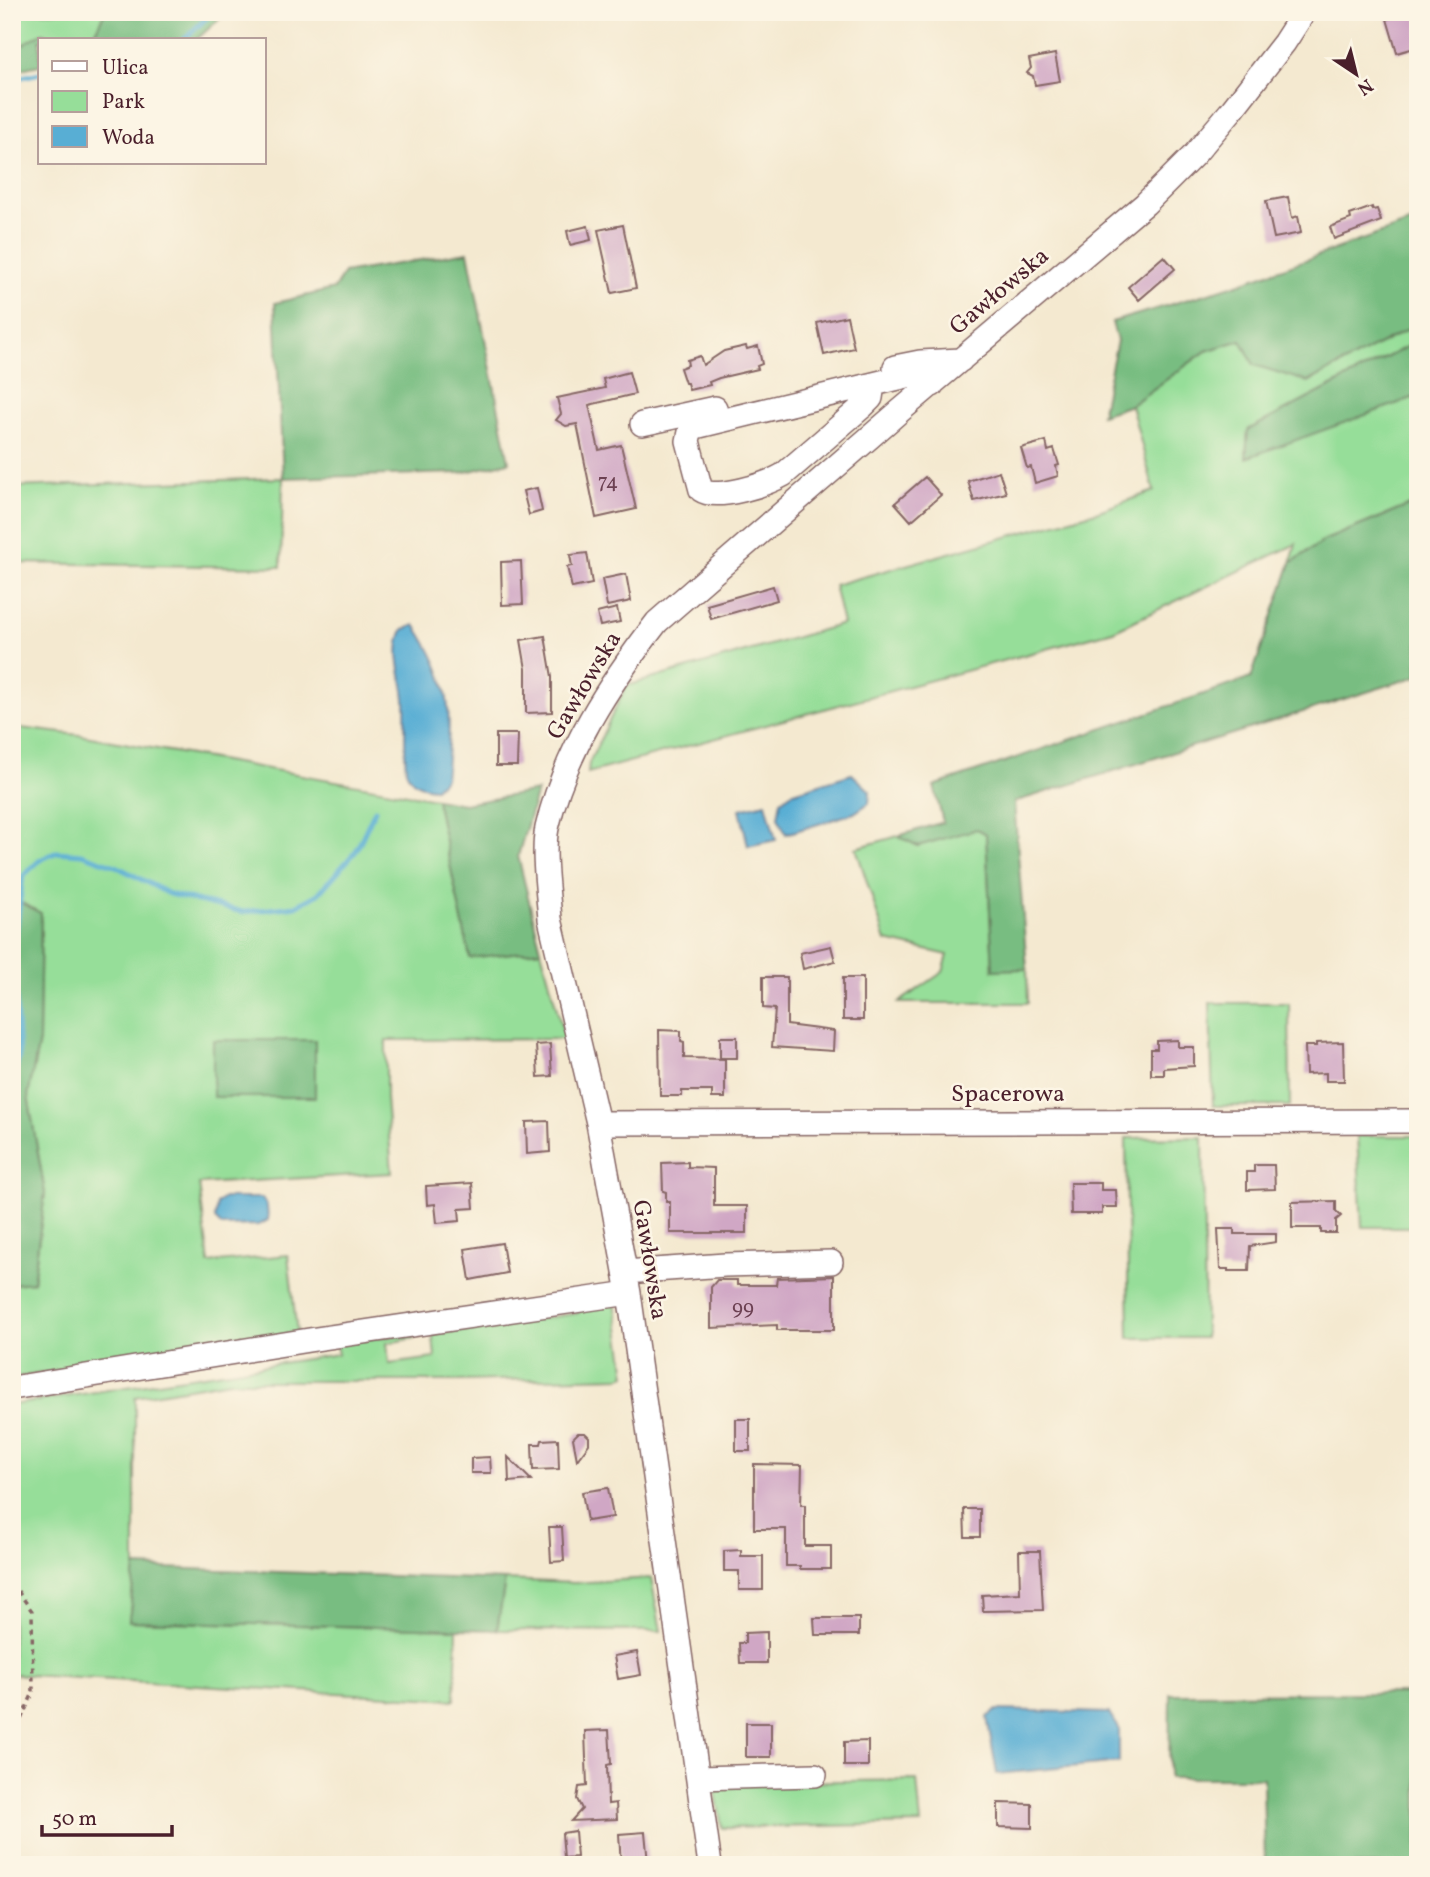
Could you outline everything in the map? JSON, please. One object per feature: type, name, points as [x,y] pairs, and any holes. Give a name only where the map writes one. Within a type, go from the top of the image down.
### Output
[{"type":"street","name":"Gawłowska","points":[[710,1865],[627,1282],[598,1123],[550,919],[547,830],[575,747],[626,663],[657,622],[1145,204],[1194,155],[1262,72],[1304,12]]},
{"type":"street","points":[[642,424],[920,362],[961,360]]},
{"type":"street","points":[[873,384],[871,398],[783,475],[771,481],[724,493],[707,494],[701,490],[688,441],[690,432],[695,427],[873,384],[911,375],[920,376],[932,385]]},
{"type":"street","name":"Spacerowa","points":[[598,1123],[1418,1121]]},
{"type":"street","points":[[12,1388],[309,1340],[725,1265],[831,1262]]},
{"type":"street","points":[[698,1778],[815,1775]]},
{"type":"path","points":[[12,1583],[32,1611],[33,1679],[33,1693],[16,1728],[12,1778]]},
{"type":"green space","points":[[12,12],[105,12],[92,38],[55,38],[42,33],[12,52]]},
{"type":"green space","points":[[105,12],[227,12],[198,38],[92,38]]},
{"type":"green space","points":[[42,33],[55,38],[38,38],[38,65],[12,71],[13,50]]},
{"type":"green space","points":[[1418,220],[1418,324],[1308,382],[1254,365],[1241,340],[1206,351],[1131,405],[1101,415],[1117,341],[1112,322],[1232,286]]},
{"type":"green space","points":[[468,252],[509,462],[461,473],[283,478],[275,303],[334,289],[344,273]]},
{"type":"green space","points":[[1418,324],[1418,341],[1248,430],[1246,457],[1418,396],[1418,502],[1325,540],[1291,563],[1296,544],[1113,631],[588,773],[589,763],[626,686],[843,624],[834,585],[1096,512],[1154,491],[1131,405],[1206,351],[1241,340],[1308,382]]},
{"type":"green space","points":[[1418,341],[1418,396],[1246,458],[1248,430]]},
{"type":"green space","points":[[283,478],[281,567],[12,563],[12,487]]},
{"type":"green space","points":[[1418,502],[1418,676],[1014,802],[1027,969],[993,970],[986,834],[977,829],[918,846],[898,836],[943,822],[934,786],[1251,678],[1291,563],[1325,540]]},
{"type":"green space","points":[[12,727],[79,735],[436,799],[470,957],[541,950],[565,1039],[386,1040],[386,1098],[392,1173],[199,1184],[209,1263],[288,1255],[297,1333],[12,1378],[12,1284],[33,1282],[45,1193],[28,1096],[39,1041],[41,914],[12,898]]},
{"type":"green space","points":[[537,791],[518,856],[541,950],[470,958],[436,799],[464,804]]},
{"type":"green space","points":[[978,828],[986,834],[993,969],[1027,969],[1028,1003],[898,1003],[943,972],[948,955],[886,941],[856,848],[898,836],[918,846]]},
{"type":"green space","points":[[12,898],[41,913],[39,1041],[28,1096],[45,1193],[33,1282],[12,1284]]},
{"type":"green space","points":[[1210,1003],[1289,1003],[1290,1106],[1213,1106]]},
{"type":"green space","points":[[213,1040],[315,1040],[315,1097],[213,1097]]},
{"type":"green space","points":[[1357,1136],[1418,1136],[1418,1227],[1362,1227]]},
{"type":"green space","points":[[1203,1137],[1205,1338],[1129,1338],[1126,1138]]},
{"type":"green space","points":[[615,1301],[626,1375],[621,1377],[458,1381],[230,1381],[135,1397],[135,1567],[129,1621],[457,1629],[455,1700],[12,1674],[12,1405],[338,1354],[335,1342],[417,1334],[415,1338],[387,1343],[389,1364],[435,1358],[435,1329],[445,1333],[578,1313],[589,1304]]},
{"type":"green space","points":[[135,1567],[505,1580],[497,1630],[129,1621]]},
{"type":"green space","points":[[651,1578],[661,1631],[497,1630],[505,1580],[574,1583]]},
{"type":"green space","points":[[1418,1693],[1418,1865],[1265,1865],[1263,1778],[1169,1778],[1170,1694]]},
{"type":"green space","points":[[917,1780],[921,1824],[722,1828],[714,1783]]},
{"type":"water","points":[[415,625],[437,664],[447,698],[449,735],[445,778],[435,788],[417,784],[406,770],[405,699],[398,648],[403,630]]},
{"type":"water","points":[[852,774],[870,791],[869,803],[854,813],[786,834],[778,817],[781,800],[791,793]]},
{"type":"water","points":[[766,803],[776,840],[748,846],[740,809]]},
{"type":"water","points":[[224,1198],[262,1198],[267,1206],[268,1220],[259,1225],[222,1226],[215,1219],[217,1203]]},
{"type":"water","points":[[997,1710],[1109,1713],[1119,1728],[1119,1762],[997,1774],[987,1717]]},
{"type":"building","points":[[1418,13],[1418,47],[1397,53],[1387,19]]},
{"type":"building","points":[[1055,54],[1060,81],[1035,85],[1033,76],[1027,73],[1031,68],[1029,59]]},
{"type":"building","points":[[1288,197],[1292,218],[1298,216],[1301,233],[1274,238],[1266,201]]},
{"type":"building","points":[[1372,207],[1373,210],[1377,209],[1381,221],[1334,239],[1330,227],[1351,219],[1350,215]]},
{"type":"building","points":[[623,225],[636,288],[612,293],[598,230]]},
{"type":"building","points":[[588,226],[591,240],[570,245],[567,231]]},
{"type":"building","points":[[1164,256],[1175,269],[1139,300],[1128,287]]},
{"type":"building","points":[[847,316],[854,348],[824,355],[817,323]]},
{"type":"building","points":[[746,346],[747,349],[758,346],[762,364],[757,366],[758,369],[719,378],[709,382],[710,385],[689,390],[680,368],[688,365],[687,360],[700,356],[703,365],[724,351]]},
{"type":"building","points":[[629,372],[635,394],[589,405],[599,450],[621,445],[636,509],[596,518],[577,424],[566,426],[556,420],[561,414],[557,398],[605,388],[603,379]]},
{"type":"building","points":[[1046,441],[1048,451],[1054,449],[1059,465],[1056,466],[1058,476],[1035,483],[1031,467],[1027,468],[1021,448]]},
{"type":"building","points":[[999,471],[1006,493],[974,501],[968,481]]},
{"type":"building","points":[[925,477],[941,495],[911,521],[895,503]]},
{"type":"building","points":[[537,488],[542,511],[529,515],[523,491]]},
{"type":"building","points":[[587,553],[592,584],[572,588],[567,567],[572,566],[570,555]]},
{"type":"building","points":[[521,561],[523,604],[502,605],[501,562]]},
{"type":"building","points":[[626,574],[631,601],[607,606],[602,579]]},
{"type":"building","points":[[773,586],[777,600],[711,619],[707,605]]},
{"type":"building","points":[[617,608],[620,622],[600,626],[597,613]]},
{"type":"building","points":[[545,636],[552,677],[552,712],[526,713],[526,669],[521,640]]},
{"type":"building","points":[[496,734],[518,734],[517,766],[496,766]]},
{"type":"building","points":[[831,946],[835,961],[803,969],[800,953]]},
{"type":"building","points":[[763,977],[787,977],[787,1025],[834,1031],[833,1051],[772,1047],[775,1009],[763,1008]]},
{"type":"building","points":[[843,978],[863,978],[863,1020],[843,1020]]},
{"type":"building","points":[[659,1030],[681,1031],[684,1058],[725,1059],[725,1098],[712,1098],[712,1091],[682,1091],[682,1096],[660,1096]]},
{"type":"building","points":[[720,1037],[737,1037],[737,1058],[720,1058]]},
{"type":"building","points":[[1178,1040],[1178,1047],[1194,1047],[1194,1066],[1164,1068],[1164,1075],[1151,1075],[1151,1049],[1157,1049],[1157,1041]]},
{"type":"building","points":[[1343,1042],[1344,1081],[1326,1081],[1326,1073],[1306,1074],[1305,1046]]},
{"type":"building","points":[[550,1044],[552,1076],[538,1077],[536,1045]]},
{"type":"building","points":[[549,1121],[550,1152],[527,1154],[526,1122]]},
{"type":"building","points":[[688,1162],[688,1167],[714,1168],[714,1206],[747,1206],[747,1233],[670,1233],[670,1202],[666,1202],[666,1192],[663,1191],[662,1163]]},
{"type":"building","points":[[1254,1165],[1274,1165],[1275,1189],[1247,1190],[1247,1172],[1254,1172]]},
{"type":"building","points":[[472,1183],[474,1208],[459,1209],[460,1221],[437,1223],[435,1204],[427,1205],[426,1186]]},
{"type":"building","points":[[1070,1183],[1101,1183],[1101,1190],[1116,1190],[1117,1207],[1102,1207],[1102,1214],[1071,1214]]},
{"type":"building","points":[[1336,1201],[1336,1211],[1341,1216],[1336,1220],[1336,1233],[1321,1233],[1321,1228],[1292,1228],[1292,1202]]},
{"type":"building","points":[[1218,1229],[1234,1229],[1234,1234],[1276,1234],[1276,1242],[1250,1246],[1249,1271],[1228,1271],[1220,1269]]},
{"type":"building","points":[[502,1243],[507,1273],[470,1280],[465,1249]]},
{"type":"building","points":[[834,1276],[834,1330],[777,1330],[777,1325],[711,1328],[711,1287],[717,1280],[737,1280],[737,1285],[776,1285],[777,1278]]},
{"type":"building","points":[[736,1419],[750,1419],[750,1451],[736,1451]]},
{"type":"building","points":[[578,1433],[585,1433],[589,1437],[589,1444],[577,1460],[573,1438]]},
{"type":"building","points":[[558,1439],[559,1469],[533,1470],[532,1444]]},
{"type":"building","points":[[490,1457],[491,1473],[471,1473],[471,1458]]},
{"type":"building","points":[[508,1457],[531,1480],[509,1482]]},
{"type":"building","points":[[754,1464],[802,1465],[801,1505],[805,1505],[805,1546],[831,1546],[831,1569],[786,1566],[786,1529],[754,1529]]},
{"type":"building","points":[[608,1488],[613,1517],[587,1521],[582,1492]]},
{"type":"building","points":[[964,1509],[980,1509],[980,1537],[965,1537]]},
{"type":"building","points":[[549,1527],[562,1527],[564,1561],[551,1562]]},
{"type":"building","points":[[741,1550],[741,1556],[763,1556],[763,1590],[739,1590],[739,1571],[724,1571],[724,1551]]},
{"type":"building","points":[[1019,1551],[1040,1551],[1043,1610],[983,1611],[982,1595],[1020,1593]]},
{"type":"building","points":[[814,1618],[859,1618],[859,1635],[815,1635]]},
{"type":"building","points":[[767,1632],[767,1663],[740,1663],[739,1643],[745,1643],[745,1633]]},
{"type":"building","points":[[637,1652],[641,1675],[618,1679],[614,1656]]},
{"type":"building","points":[[746,1723],[771,1723],[771,1757],[746,1757]]},
{"type":"building","points":[[609,1730],[611,1764],[607,1765],[608,1804],[616,1803],[617,1819],[571,1821],[582,1809],[577,1799],[579,1787],[587,1786],[585,1731]]},
{"type":"building","points":[[868,1741],[868,1766],[844,1766],[844,1742]]},
{"type":"building","points":[[998,1803],[1032,1804],[1032,1828],[998,1827]]},
{"type":"building","points":[[575,1831],[577,1857],[564,1858],[562,1833]]},
{"type":"building","points":[[645,1832],[648,1863],[621,1865],[619,1834]]},
{"type":"waterway","points":[[185,38],[213,12]]},
{"type":"waterway","points":[[12,79],[38,73]]},
{"type":"waterway","points":[[12,1081],[19,1056],[13,954],[23,876],[40,860],[57,852],[82,854],[116,866],[169,894],[243,912],[296,906],[318,894],[356,851],[375,810]]}]
